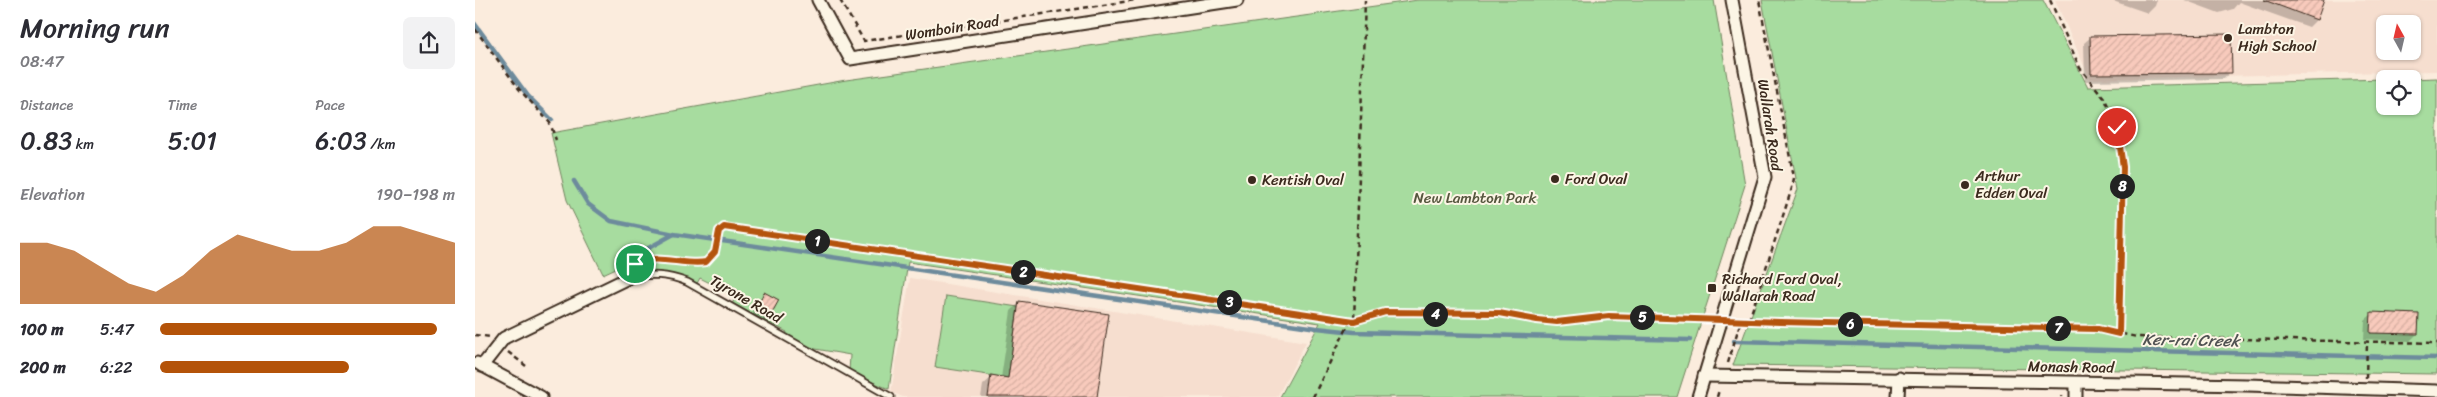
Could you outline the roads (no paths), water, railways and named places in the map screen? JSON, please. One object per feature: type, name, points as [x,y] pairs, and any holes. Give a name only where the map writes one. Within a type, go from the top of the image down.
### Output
[{"type":"street","name":"Womboin Road","points":[[818,0],[850,59],[1237,0]]},
{"type":"street","name":"Wallarah Road","points":[[1697,397],[1765,177],[1732,0]]},
{"type":"street","name":"Tyrone Road","points":[[478,364],[504,338],[630,277]]},
{"type":"street","points":[[478,364],[541,397]]},
{"type":"street","name":"Monash Road","points":[[1704,376],[2076,382],[2247,391],[2437,391]]},
{"type":"street","points":[[1898,397],[1899,378]]},
{"type":"street","points":[[2076,382],[2076,397]]},
{"type":"lane","name":"Tyrone Road","points":[[630,277],[656,274],[672,276],[687,282],[891,397]]},
{"type":"waterway","name":"Ker-rai Creek","points":[[475,24],[528,96],[552,120]]},
{"type":"waterway","name":"Ker-rai Creek","points":[[574,181],[588,204],[611,221],[674,234],[1317,328],[1354,332],[1690,340]]},
{"type":"waterway","points":[[632,257],[674,234]]},
{"type":"waterway","name":"Ker-rai Creek","points":[[1734,341],[2437,358]]},
{"type":"place","name":"Lambton High School","points":[[2228,38]]},
{"type":"place","name":"Ford Oval","points":[[1555,179]]},
{"type":"place","name":"Kentish Oval","points":[[1252,180]]},
{"type":"place","name":"Arthur Edden Oval","points":[[1965,185]]},
{"type":"place","name":"Richard Ford Oval, Wallarah Road","points":[[1712,288]]},
{"type":"park label","name":"New Lambton Park","points":[[1475,198]]}]
